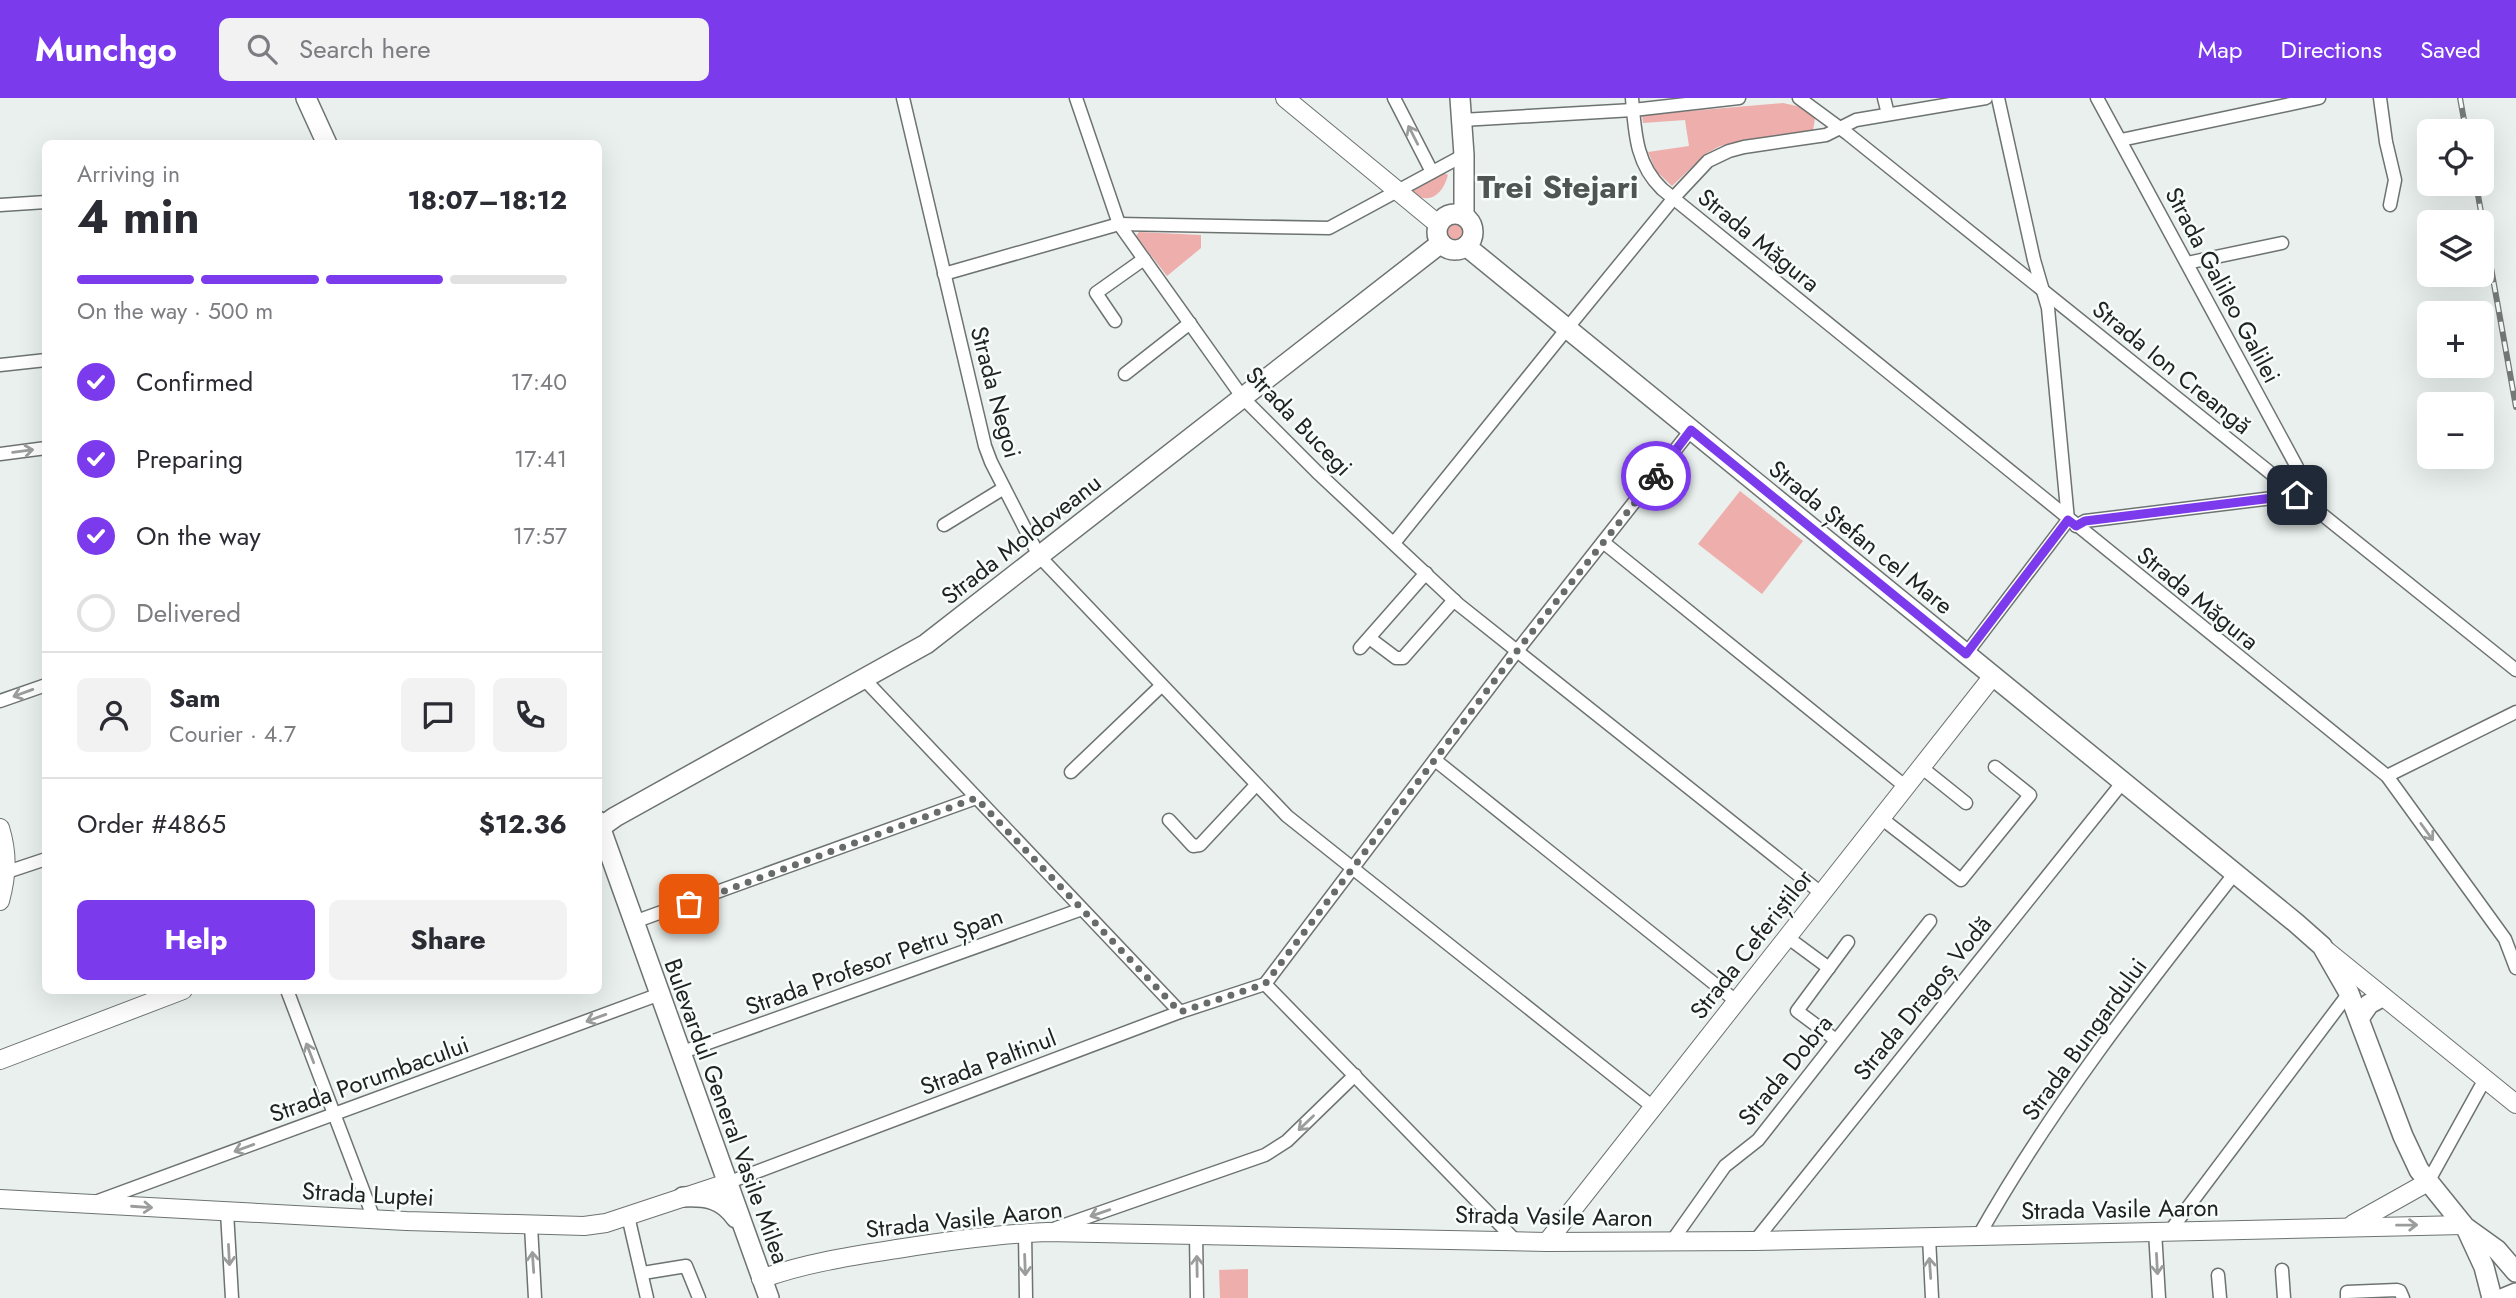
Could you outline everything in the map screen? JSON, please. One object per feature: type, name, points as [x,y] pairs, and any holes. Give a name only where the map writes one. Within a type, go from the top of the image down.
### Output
[{"type":"main road","points":[[306,98],[325,140]]},
{"type":"main road","points":[[1460,98],[1464,216],[1473,227],[1471,241],[1466,246],[1453,249],[1440,234],[1444,217],[1451,214],[1464,216]]},
{"type":"main road","name":"Strada Moldoveanu","points":[[602,824],[926,644],[1243,398],[1440,234]]},
{"type":"main road","name":"Strada Ștefan cel Mare","points":[[1466,246],[2322,946],[2360,1017],[2415,1163],[2465,1226],[2497,1250],[2516,1272]]},
{"type":"main road","name":"Bulevardul General Vasile Milea","points":[[602,834],[769,1298]]},
{"type":"main road","points":[[2360,1017],[2369,1004],[2382,997]]},
{"type":"main road","points":[[683,1197],[716,1199],[728,1208],[744,1231]]},
{"type":"main road","points":[[2465,1226],[2484,1267],[2492,1298]]},
{"type":"main road","points":[[2504,1298],[2516,1293]]},
{"type":"street","name":"Strada Negoi","points":[[902,98],[983,440],[990,462],[1039,556],[1287,816],[1653,1107]]},
{"type":"street","name":"Strada Bucegi","points":[[1076,98],[1119,224],[1243,398],[1454,600],[1821,893]]},
{"type":"street","points":[[1286,98],[1397,191],[1440,234]]},
{"type":"street","points":[[1394,98],[1432,172]]},
{"type":"street","points":[[1462,120],[1632,104],[1739,98]]},
{"type":"street","name":"Strada Ion Creangă","points":[[1799,98],[1841,128],[2516,670]]},
{"type":"street","points":[[1884,98],[1888,114]]},
{"type":"street","points":[[1394,543],[1566,329],[1708,161],[1729,151],[1815,139],[1856,120],[1986,98]]},
{"type":"street","points":[[1998,98],[2050,325],[2072,523]]},
{"type":"street","name":"Strada Galileo Galilei","points":[[2097,98],[2297,467],[2300,485],[2297,495]]},
{"type":"street","points":[[2121,140],[2319,98]]},
{"type":"street","points":[[2380,98],[2395,180],[2390,205]]},
{"type":"street","name":"Strada Măgura","points":[[1632,104],[1643,164],[1650,177],[1674,199],[2387,776],[2505,939],[2516,968]]},
{"type":"street","points":[[944,274],[1119,224],[1329,228],[1464,155]]},
{"type":"street","points":[[0,205],[42,202]]},
{"type":"street","points":[[2187,263],[2282,243]]},
{"type":"street","points":[[1115,321],[1096,293],[1144,259]]},
{"type":"street","points":[[1125,374],[1190,323]]},
{"type":"street","points":[[0,365],[42,360]]},
{"type":"street","points":[[1516,1241],[1265,984],[1517,651],[1691,430]]},
{"type":"street","points":[[0,454],[42,449]]},
{"type":"street","points":[[944,525],[1004,488]]},
{"type":"street","points":[[1966,654],[2072,523],[2297,495]]},
{"type":"street","points":[[1603,542],[1906,787]]},
{"type":"street","points":[[1360,648],[1426,573]]},
{"type":"street","points":[[1372,640],[1400,660],[1454,600]]},
{"type":"street","name":"Strada Ceferiștilor","points":[[1547,1242],[1993,676]]},
{"type":"street","points":[[864,679],[1180,1012]]},
{"type":"street","points":[[1071,772],[1161,685]]},
{"type":"street","points":[[0,701],[42,686]]},
{"type":"street","points":[[2387,776],[2516,712]]},
{"type":"street","points":[[1435,760],[1736,1001]]},
{"type":"street","points":[[1921,767],[1966,803]]},
{"type":"street","points":[[1881,818],[1961,880],[2030,795],[1995,767]]},
{"type":"street","name":"Strada Dragoș Vodă","points":[[1755,1241],[2122,782]]},
{"type":"street","points":[[1169,820],[1194,846],[1200,845],[1256,785]]},
{"type":"street","points":[[634,922],[976,798]]},
{"type":"street","points":[[0,828],[5,846],[0,901]]},
{"type":"street","points":[[4,879],[42,861]]},
{"type":"street","name":"Strada Bungardului","points":[[1978,1237],[2057,1108],[2235,873]]},
{"type":"street","name":"Strada Profesor Petru Șpan","points":[[680,1053],[1082,909]]},
{"type":"street","name":"Strada Dobra","points":[[1672,1241],[1725,1166],[1758,1140],[1930,921]]},
{"type":"street","points":[[1787,937],[1829,968]]},
{"type":"street","points":[[1836,1040],[1797,1012],[1848,942]]},
{"type":"street","name":"Strada Ștefan cel Mare","points":[[2322,946],[2516,1104]]},
{"type":"street","name":"Strada Paltinul","points":[[727,1183],[1180,1012],[1265,984]]},
{"type":"street","points":[[2159,1298],[2163,1231],[2349,993]]},
{"type":"street","points":[[0,1060],[173,994]]},
{"type":"street","points":[[288,994],[374,1219]]},
{"type":"street","name":"Strada Porumbacului","points":[[93,1203],[660,995]]},
{"type":"street","points":[[1046,1231],[1265,1156],[1287,1141],[1354,1075]]},
{"type":"street","points":[[2428,1182],[2485,1079]]},
{"type":"street","name":"Strada Vasile Aaron","points":[[2350,1226],[2428,1182]]},
{"type":"street","name":"Strada Luptei","points":[[0,1199],[531,1226],[595,1225],[727,1183]]},
{"type":"street","points":[[227,1212],[232,1298]]},
{"type":"street","points":[[628,1216],[647,1298]]},
{"type":"street","points":[[531,1226],[535,1298]]},
{"type":"street","name":"Strada Vasile Aaron","points":[[761,1279],[860,1255],[1046,1231],[1547,1242],[1755,1241],[2285,1230],[2350,1226],[2465,1226]]},
{"type":"street","points":[[1025,1232],[1026,1298]]},
{"type":"street","points":[[1196,1234],[1197,1298]]},
{"type":"street","points":[[1929,1237],[1932,1298]]},
{"type":"street","points":[[643,1273],[686,1266],[699,1298]]},
{"type":"street","points":[[2283,1270],[2284,1298]]},
{"type":"street","points":[[2218,1275],[2220,1298]]},
{"type":"street","points":[[2347,1295],[2397,1290],[2403,1298]]},
{"type":"shaded area","points":[[1783,103],[1801,107],[1815,118],[1813,131],[1720,146],[1707,153],[1672,186],[1656,171],[1648,152],[1689,146],[1685,120],[1643,123],[1642,115]]},
{"type":"shaded area","points":[[1442,172],[1448,175],[1440,192],[1431,198],[1414,194],[1413,188]]},
{"type":"shaded area","points":[[1455,222],[1461,225],[1464,231],[1461,237],[1455,240],[1449,237],[1446,231],[1449,225]]},
{"type":"shaded area","points":[[1139,232],[1201,235],[1201,248],[1167,276],[1136,236]]},
{"type":"shaded area","points":[[1740,491],[1803,541],[1762,594],[1698,544]]},
{"type":"shaded area","points":[[1248,1269],[1248,1298],[1220,1298],[1219,1270]]},
{"type":"railway","points":[[2460,98],[2464,119]]},
{"type":"railway","points":[[2478,196],[2516,407]]},
{"type":"way so far","points":[[689,904],[976,798],[1180,1012],[1265,984],[1517,651],[1656,476]]},
{"type":"district","name":"Trei Stejari","points":[[1558,187]]},
{"type":"route","points":[[1656,476],[1691,430],[1966,654],[2068,520],[2076,526],[2085,521],[2297,495]]}]
